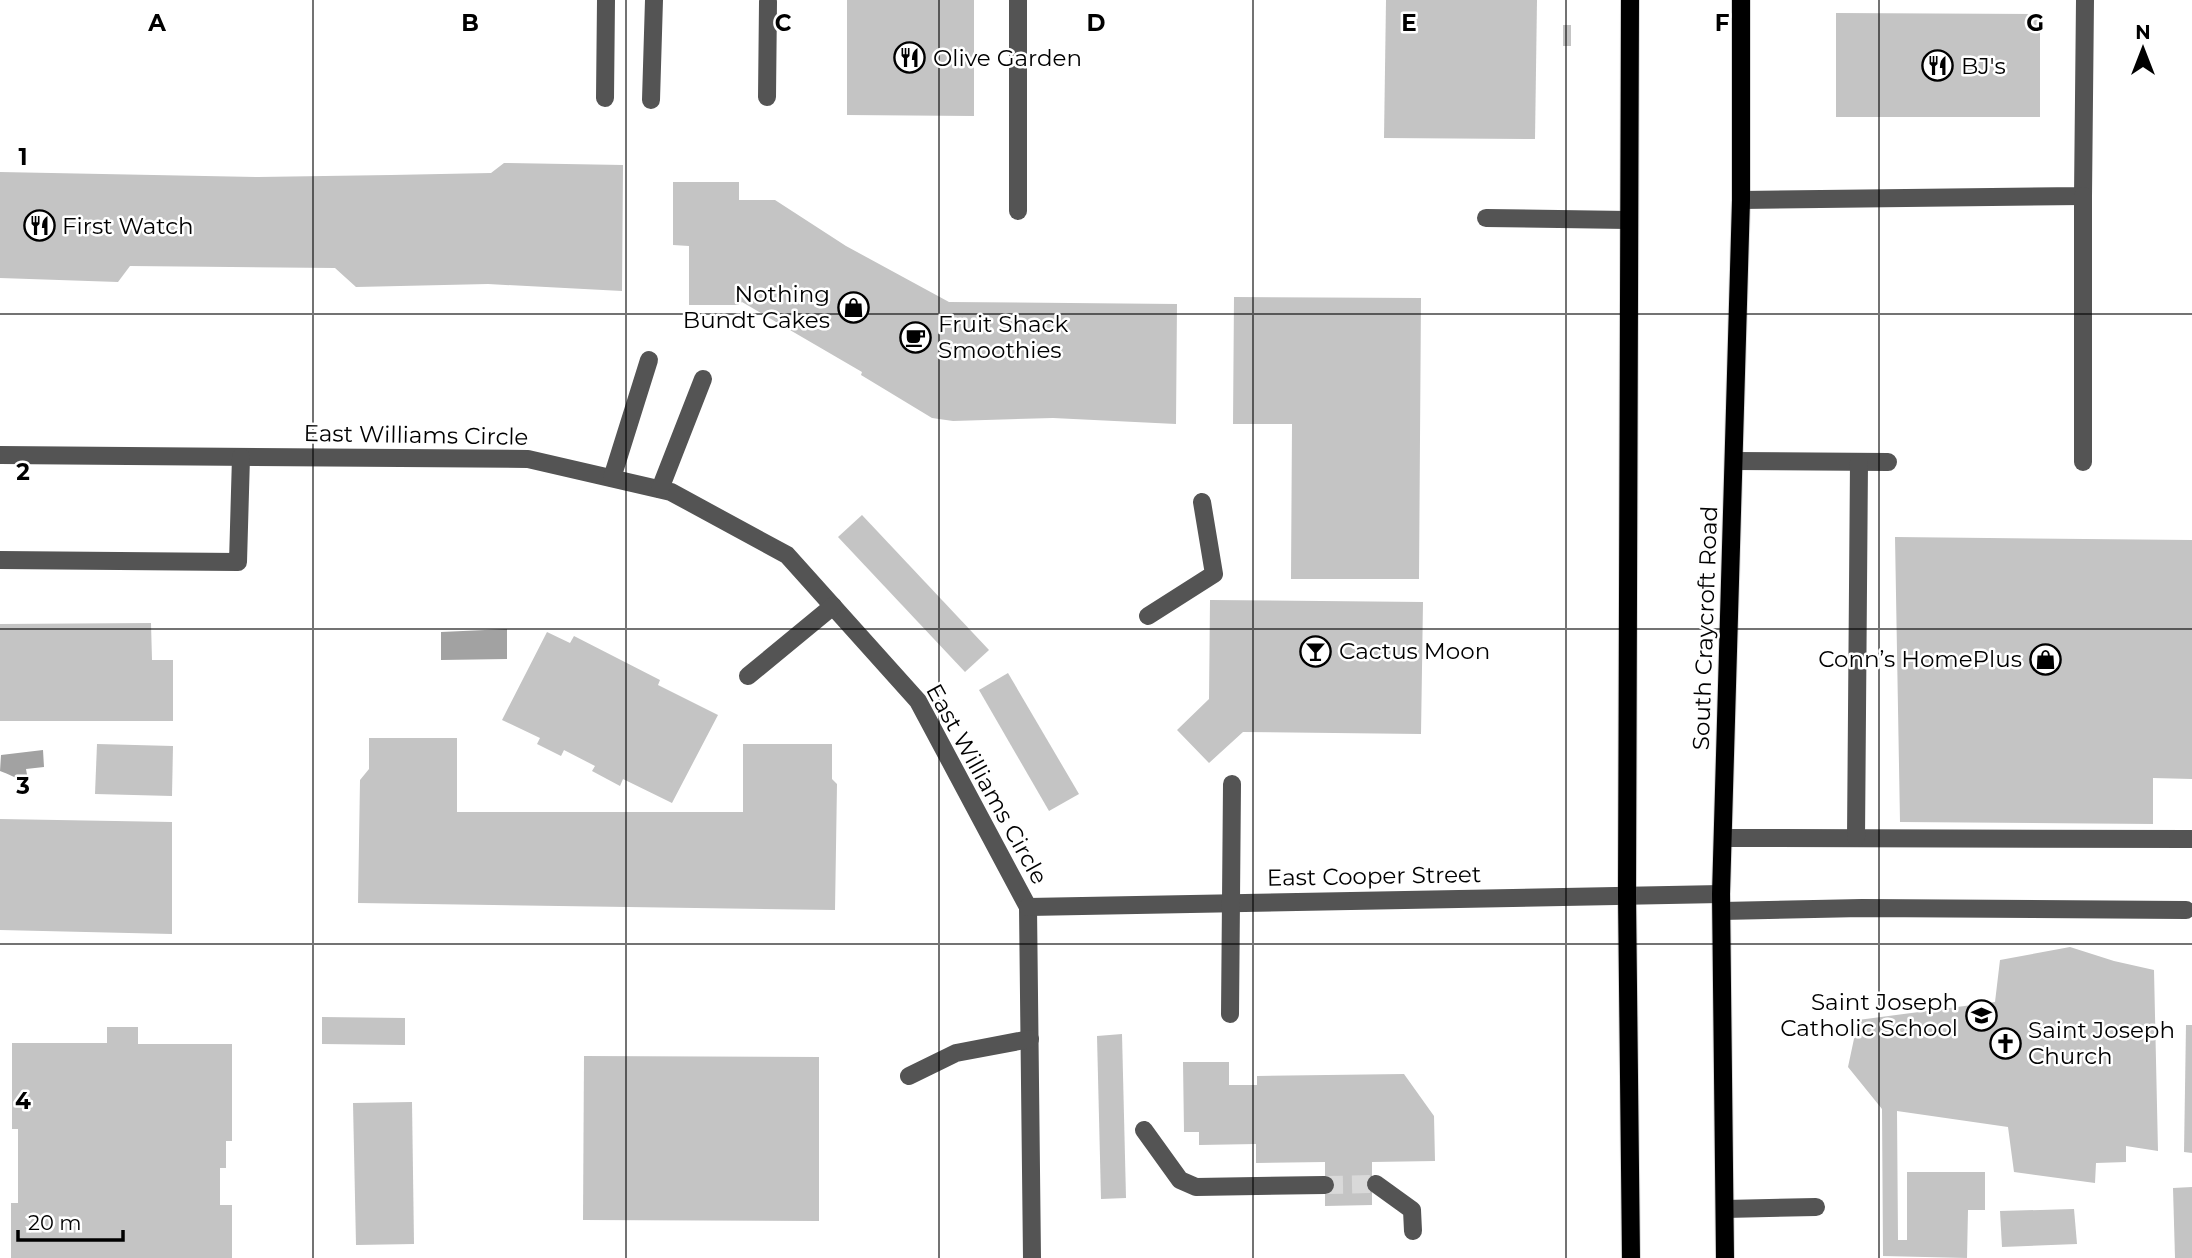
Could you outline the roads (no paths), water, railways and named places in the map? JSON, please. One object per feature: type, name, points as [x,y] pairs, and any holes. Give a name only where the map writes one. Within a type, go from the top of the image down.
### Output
[{"type":"main road","points":[[1630,0],[1627,895],[1631,1258]]},
{"type":"main road","name":"South Craycroft Road","points":[[1726,1258],[1722,903],[1741,201],[1741,0]]},
{"type":"street","points":[[605,98],[606,0]]},
{"type":"street","points":[[651,100],[654,0]]},
{"type":"street","points":[[1018,0],[1018,211]]},
{"type":"street","points":[[2082,462],[2085,0]]},
{"type":"street","points":[[767,97],[768,2]]},
{"type":"street","points":[[1741,201],[2083,196]]},
{"type":"street","points":[[1486,218],[1628,220]]},
{"type":"street","points":[[612,478],[649,360]]},
{"type":"street","points":[[660,489],[703,379]]},
{"type":"street","name":"East Williams Circle","points":[[0,455],[528,459],[671,492],[787,555],[918,701],[1028,907],[1032,1258]]},
{"type":"street","points":[[0,560],[238,562],[241,457]]},
{"type":"street","points":[[1734,461],[1888,461]]},
{"type":"street","points":[[1856,838],[1859,461]]},
{"type":"street","points":[[1148,617],[1214,574],[1202,502]]},
{"type":"street","points":[[748,677],[833,606]]},
{"type":"street","points":[[1230,1014],[1232,784]]},
{"type":"street","points":[[1723,838],[2192,839]]},
{"type":"street","name":"East Cooper Street","points":[[1028,907],[1627,895],[1722,903],[1862,908],[2186,910]]},
{"type":"street","points":[[909,1076],[956,1053],[1030,1039]]},
{"type":"street","points":[[1144,1130],[1180,1180],[1196,1187],[1325,1185]]},
{"type":"street","points":[[1376,1184],[1412,1210],[1413,1231]]},
{"type":"street","points":[[1725,1209],[1816,1207]]},
{"type":"tunnel","points":[[1325,1185],[1376,1184]]},
{"type":"place","name":"Olive Garden","points":[[910,58]]},
{"type":"place","name":"BJ's","points":[[1938,66]]},
{"type":"place","name":"First Watch","points":[[39,226]]},
{"type":"place","name":"Nothing Bundt Cakes","points":[[853,307]]},
{"type":"place","name":"Fruit Shack Smoothies","points":[[915,337]]},
{"type":"place","name":"Cactus Moon","points":[[1316,651]]},
{"type":"place","name":"Conn’s HomePlus","points":[[2045,659]]},
{"type":"place","name":"Saint Joseph Catholic School","points":[[1981,1015]]},
{"type":"place","name":"Saint Joseph Church","points":[[2005,1043]]}]
